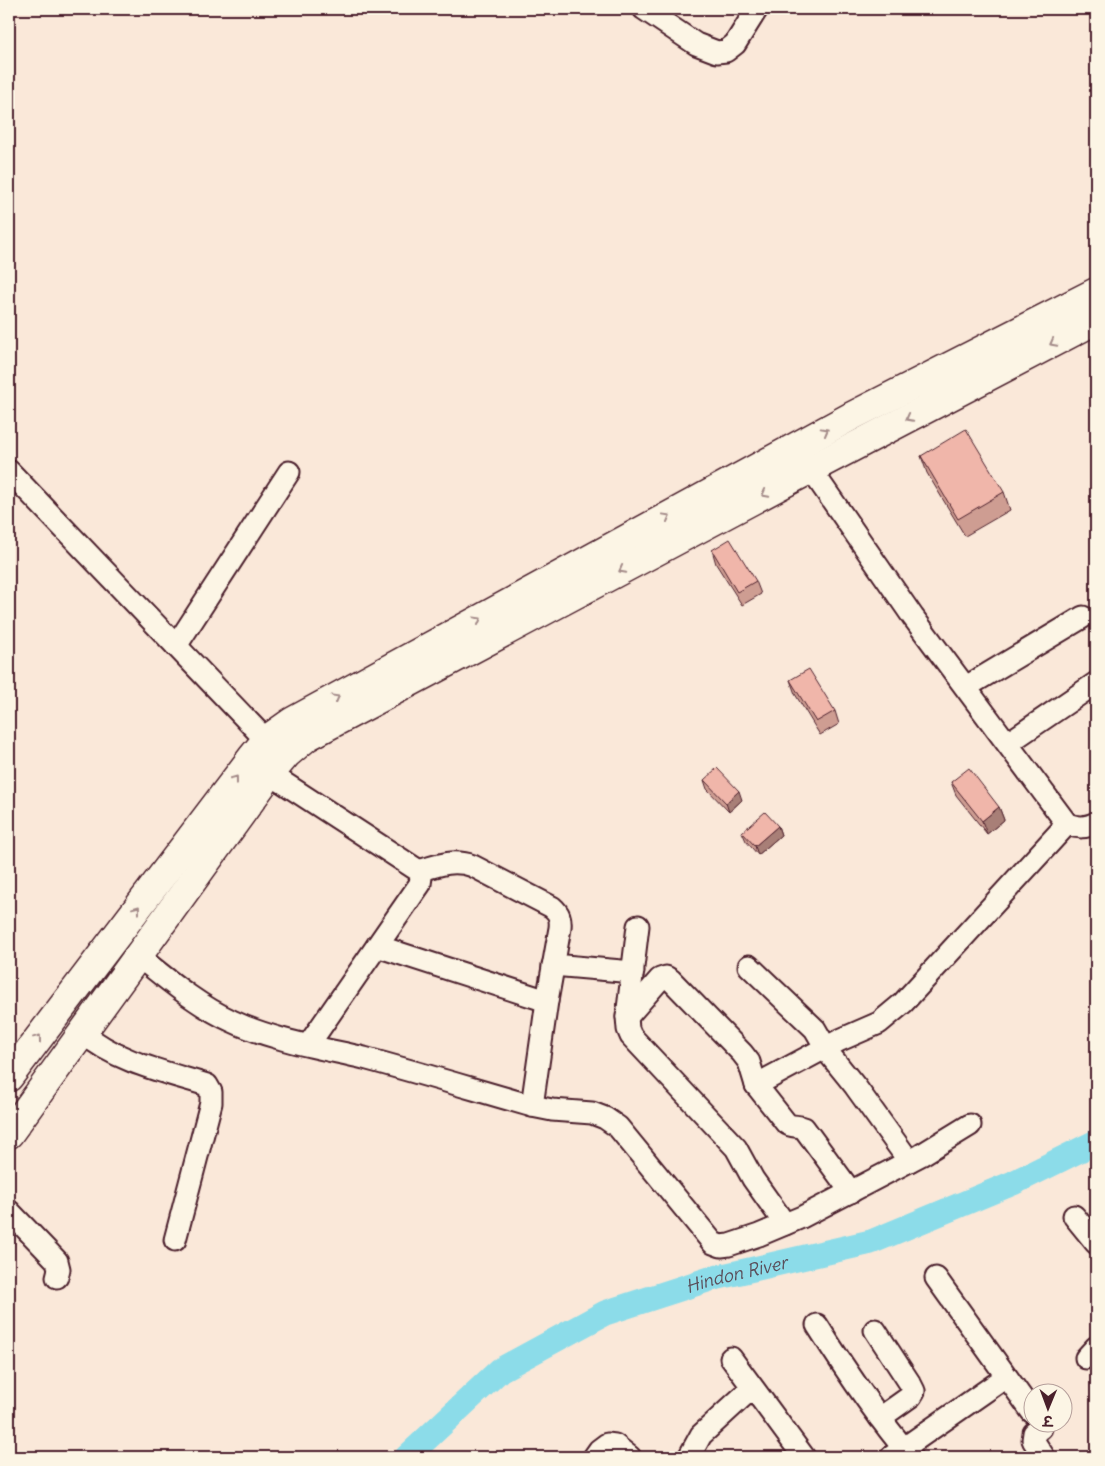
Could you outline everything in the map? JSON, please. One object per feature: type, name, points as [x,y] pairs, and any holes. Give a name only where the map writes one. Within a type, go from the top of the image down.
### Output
[{"type":"highway","points":[[9,1077],[266,740],[293,721],[852,416],[1096,292]]},
{"type":"highway","points":[[9,1134],[270,774],[287,754],[307,737],[1096,320]]},
{"type":"street","points":[[644,9],[696,44],[717,52],[726,51],[735,44],[757,9]]},
{"type":"street","points":[[796,447],[913,617],[1068,824],[1078,828],[1087,828],[1096,823]]},
{"type":"street","points":[[9,471],[266,740]]},
{"type":"street","points":[[176,646],[289,472]]},
{"type":"street","points":[[966,687],[1082,618]]},
{"type":"street","points":[[1008,743],[1096,683]]},
{"type":"street","points":[[270,774],[419,871],[421,877],[420,884],[308,1044]]},
{"type":"street","points":[[756,1084],[878,1023],[903,1003],[1068,824]]},
{"type":"street","points":[[419,871],[441,864],[463,862],[552,907],[559,913],[561,920],[532,1106]]},
{"type":"street","points":[[638,926],[627,1017],[631,1036],[736,1148],[753,1178],[785,1224]]},
{"type":"street","points":[[377,946],[547,1001]]},
{"type":"street","points":[[138,956],[190,997],[233,1022],[264,1033],[407,1069],[532,1106],[552,1110],[592,1113],[605,1118],[618,1127],[713,1243],[721,1246],[759,1235],[851,1192],[970,1125]]},
{"type":"street","points":[[553,965],[633,972]]},
{"type":"street","points":[[748,966],[816,1029],[825,1048],[909,1161]]},
{"type":"street","points":[[627,1017],[660,979],[666,977],[671,980],[742,1053],[749,1062],[756,1084],[786,1123],[789,1126],[804,1128],[851,1192]]},
{"type":"street","points":[[83,1033],[96,1045],[112,1053],[207,1085],[211,1092],[211,1103],[175,1240]]},
{"type":"street","points":[[9,1211],[57,1261],[59,1269],[57,1277]]},
{"type":"street","points":[[1074,1216],[1096,1243]]},
{"type":"street","points":[[936,1278],[1022,1399]]},
{"type":"street","points":[[817,1325],[849,1375],[880,1418],[902,1455],[1006,1377]]},
{"type":"street","points":[[875,1330],[914,1391],[911,1396],[880,1418]]},
{"type":"street","points":[[731,1358],[804,1457]]},
{"type":"street","points":[[689,1457],[701,1435],[752,1388]]},
{"type":"street","points":[[1034,1434],[1033,1440],[1044,1457]]},
{"type":"street","points":[[594,1457],[598,1450],[607,1444],[615,1445],[630,1457]]},
{"type":"building","points":[[966,429],[1004,492],[958,519],[921,456]]},
{"type":"building","points":[[730,539],[756,581],[737,592],[712,550]]},
{"type":"building","points":[[809,669],[835,711],[816,722],[790,680]]},
{"type":"building","points":[[717,768],[739,791],[726,803],[704,780]]},
{"type":"building","points":[[969,768],[999,807],[982,821],[951,782]]},
{"type":"building","points":[[765,812],[778,826],[755,846],[742,832]]},
{"type":"waterway","name":"Hindon River","points":[[407,1457],[500,1370],[605,1313],[710,1279],[871,1242],[1013,1183],[1096,1142]]}]
